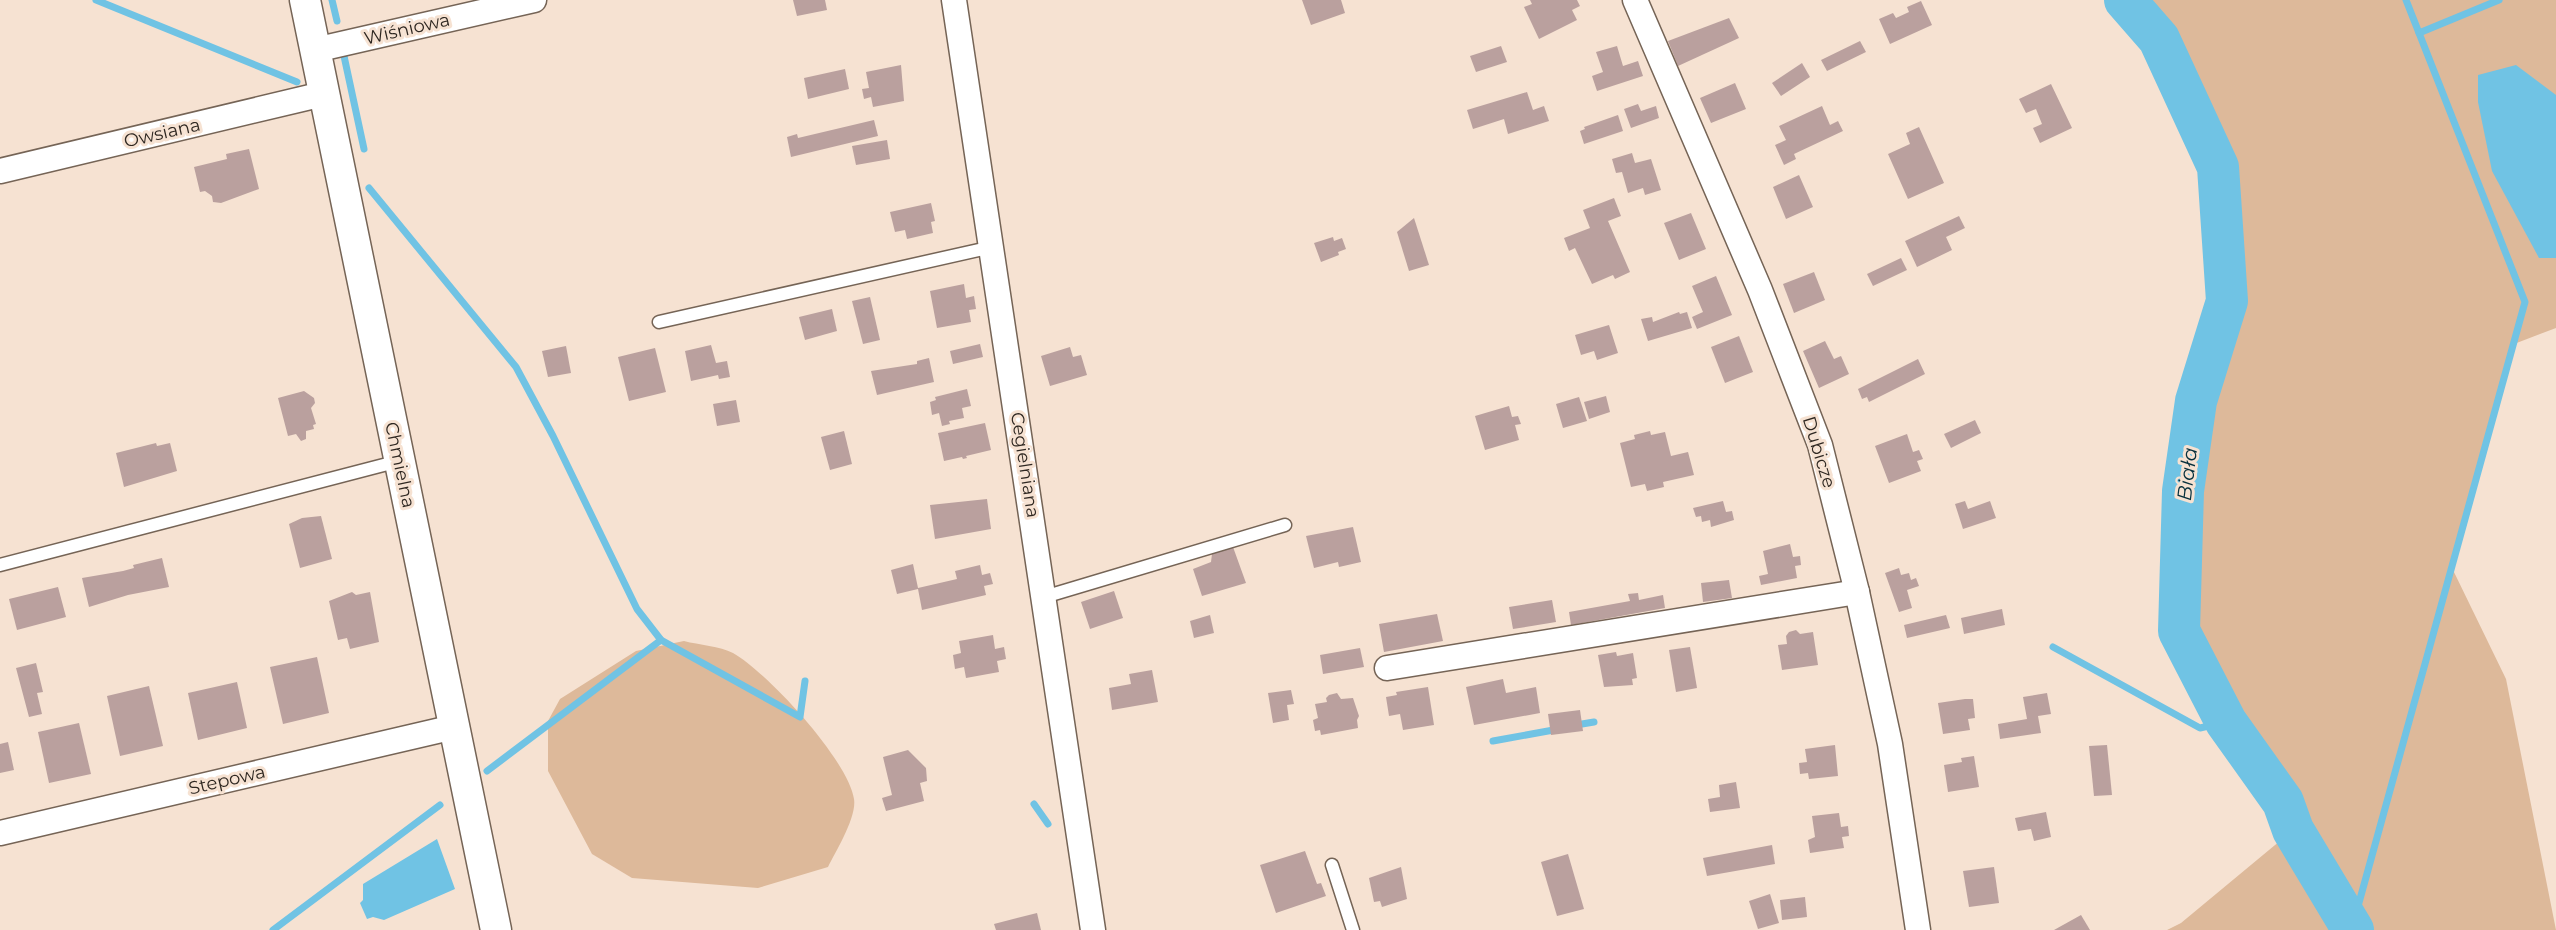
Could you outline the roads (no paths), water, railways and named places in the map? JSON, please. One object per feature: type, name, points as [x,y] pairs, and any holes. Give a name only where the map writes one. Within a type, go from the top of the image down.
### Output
[{"type":"street","name":"Chmielna","points":[[305,0],[496,930]]},
{"type":"street","name":"Wiśniowa","points":[[315,50],[534,0]]},
{"type":"street","name":"Cegielniana","points":[[954,0],[1093,930]]},
{"type":"street","name":"Dubicze","points":[[1635,0],[1760,290],[1820,445],[1857,592],[1890,744],[1918,930]]},
{"type":"street","name":"Owsiana","points":[[0,171],[323,94]]},
{"type":"street","points":[[1387,668],[1857,592]]},
{"type":"street","name":"Stepowa","points":[[0,833],[454,727]]},
{"type":"lane","points":[[658,322],[992,248]]},
{"type":"lane","points":[[0,565],[399,461]]},
{"type":"lane","points":[[1044,597],[1285,525]]},
{"type":"lane","points":[[1332,865],[1353,930]]},
{"type":"water","points":[[2516,65],[2556,95],[2556,258],[2539,258],[2492,171],[2478,102],[2478,75]]},
{"type":"water","points":[[437,839],[455,889],[384,920],[373,917],[367,919],[360,903],[363,900],[363,884]]},
{"type":"waterway","points":[[96,0],[297,82]]},
{"type":"waterway","points":[[332,0],[337,21]]},
{"type":"waterway","name":"Biała","points":[[2125,0],[2159,39],[2218,167],[2227,301],[2196,401],[2183,491],[2179,631],[2226,722],[2283,802],[2293,830],[2353,930]]},
{"type":"waterway","points":[[2352,928],[2525,302],[2406,0]]},
{"type":"waterway","points":[[2419,33],[2499,0]]},
{"type":"waterway","points":[[344,56],[364,149]]},
{"type":"waterway","points":[[369,188],[516,367],[553,436],[637,609],[661,640],[800,717],[805,681]]},
{"type":"waterway","points":[[487,771],[661,640]]},
{"type":"waterway","points":[[2053,647],[2200,728],[2226,722]]},
{"type":"waterway","points":[[1576,725],[1594,722]]},
{"type":"waterway","points":[[1493,741],[1559,729]]},
{"type":"waterway","points":[[1034,804],[1048,824]]},
{"type":"waterway","points":[[273,930],[440,805]]}]
